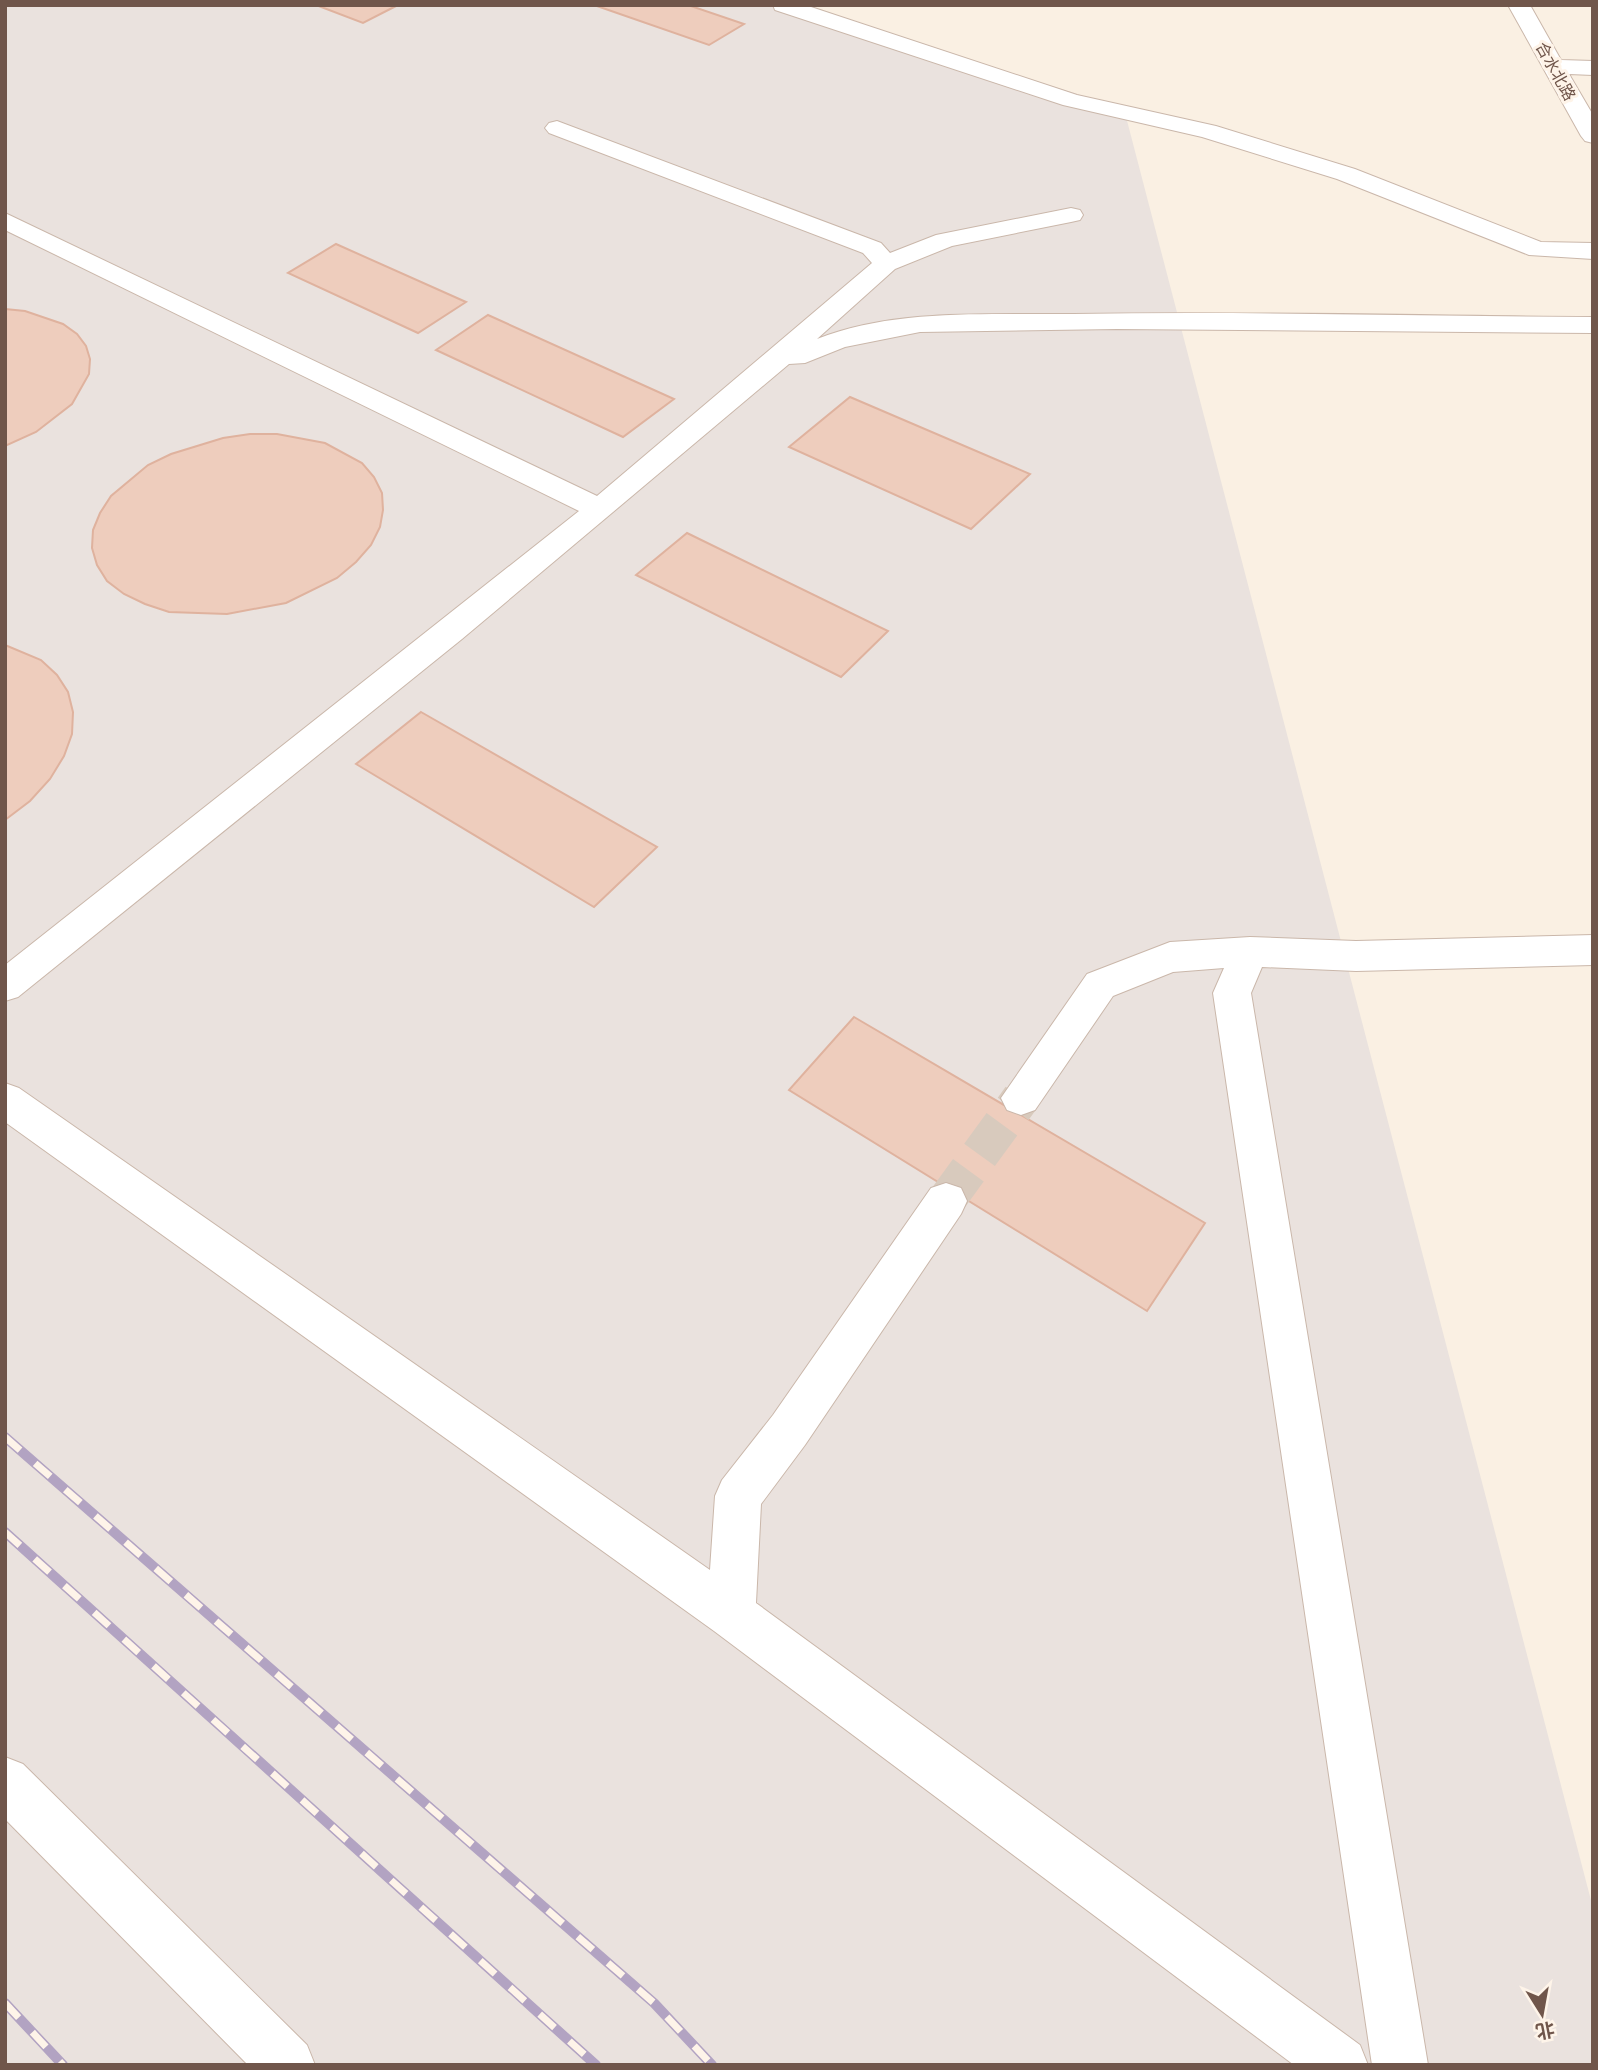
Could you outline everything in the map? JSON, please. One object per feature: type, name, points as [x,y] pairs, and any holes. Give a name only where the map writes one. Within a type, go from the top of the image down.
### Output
[{"type":"street","points":[[783,5],[1071,100],[1209,131],[1346,174],[1538,250],[1593,251]]},
{"type":"street","name":"合水北路","points":[[1519,5],[1593,136]]},
{"type":"street","points":[[1554,67],[1593,68]]},
{"type":"street","points":[[557,128],[872,248],[886,264]]},
{"type":"street","points":[[5,986],[600,509],[771,366],[886,264],[945,240],[1071,215]]},
{"type":"street","points":[[5,220],[600,509]]},
{"type":"street","points":[[849,296],[920,324]]},
{"type":"street","points":[[771,366],[838,340],[920,324],[1117,321],[1593,325]]},
{"type":"street","points":[[1021,1098],[1100,985],[1170,957],[1250,951],[1356,956],[1593,950]]},
{"type":"street","points":[[1250,951],[1232,993],[1400,2065]]},
{"type":"street","points":[[5,1100],[731,1614],[1340,2065]]},
{"type":"street","points":[[731,1614],[738,1496],[789,1430],[946,1201]]},
{"type":"street","points":[[5,1782],[287,2065]]},
{"type":"shaded area","points":[[5,5],[799,5],[1124,109],[1593,1908],[1593,2065],[5,2065]]},
{"type":"building","points":[[316,5],[398,5],[363,23]]},
{"type":"building","points":[[594,5],[688,5],[744,24],[709,45]]},
{"type":"building","points":[[336,244],[466,302],[418,333],[288,273]]},
{"type":"building","points":[[5,309],[25,311],[63,324],[77,334],[86,346],[90,359],[89,374],[72,404],[36,432],[5,446]]},
{"type":"building","points":[[488,315],[674,399],[623,437],[436,350]]},
{"type":"building","points":[[850,397],[1030,474],[971,529],[789,447]]},
{"type":"building","points":[[277,434],[325,443],[362,463],[374,477],[382,493],[380,527],[371,545],[356,562],[337,578],[286,603],[227,614],[169,612],[124,594],[107,581],[97,565],[92,548],[93,530],[111,496],[148,465],[171,454],[223,438]]},
{"type":"building","points":[[687,533],[888,631],[841,677],[636,575]]},
{"type":"building","points":[[5,645],[41,660],[57,675],[68,692],[73,712],[72,734],[64,756],[50,779],[30,801],[5,820]]},
{"type":"building","points":[[421,712],[657,847],[594,907],[356,764]]},
{"type":"building","points":[[854,1017],[1205,1223],[1147,1311],[789,1090]]},
{"type":"tunnel","points":[[946,1201],[1021,1098]]},
{"type":"railway","points":[[5,1437],[654,2003],[712,2065]]},
{"type":"railway","points":[[5,1532],[596,2065]]},
{"type":"railway","points":[[5,2003],[63,2065]]}]
